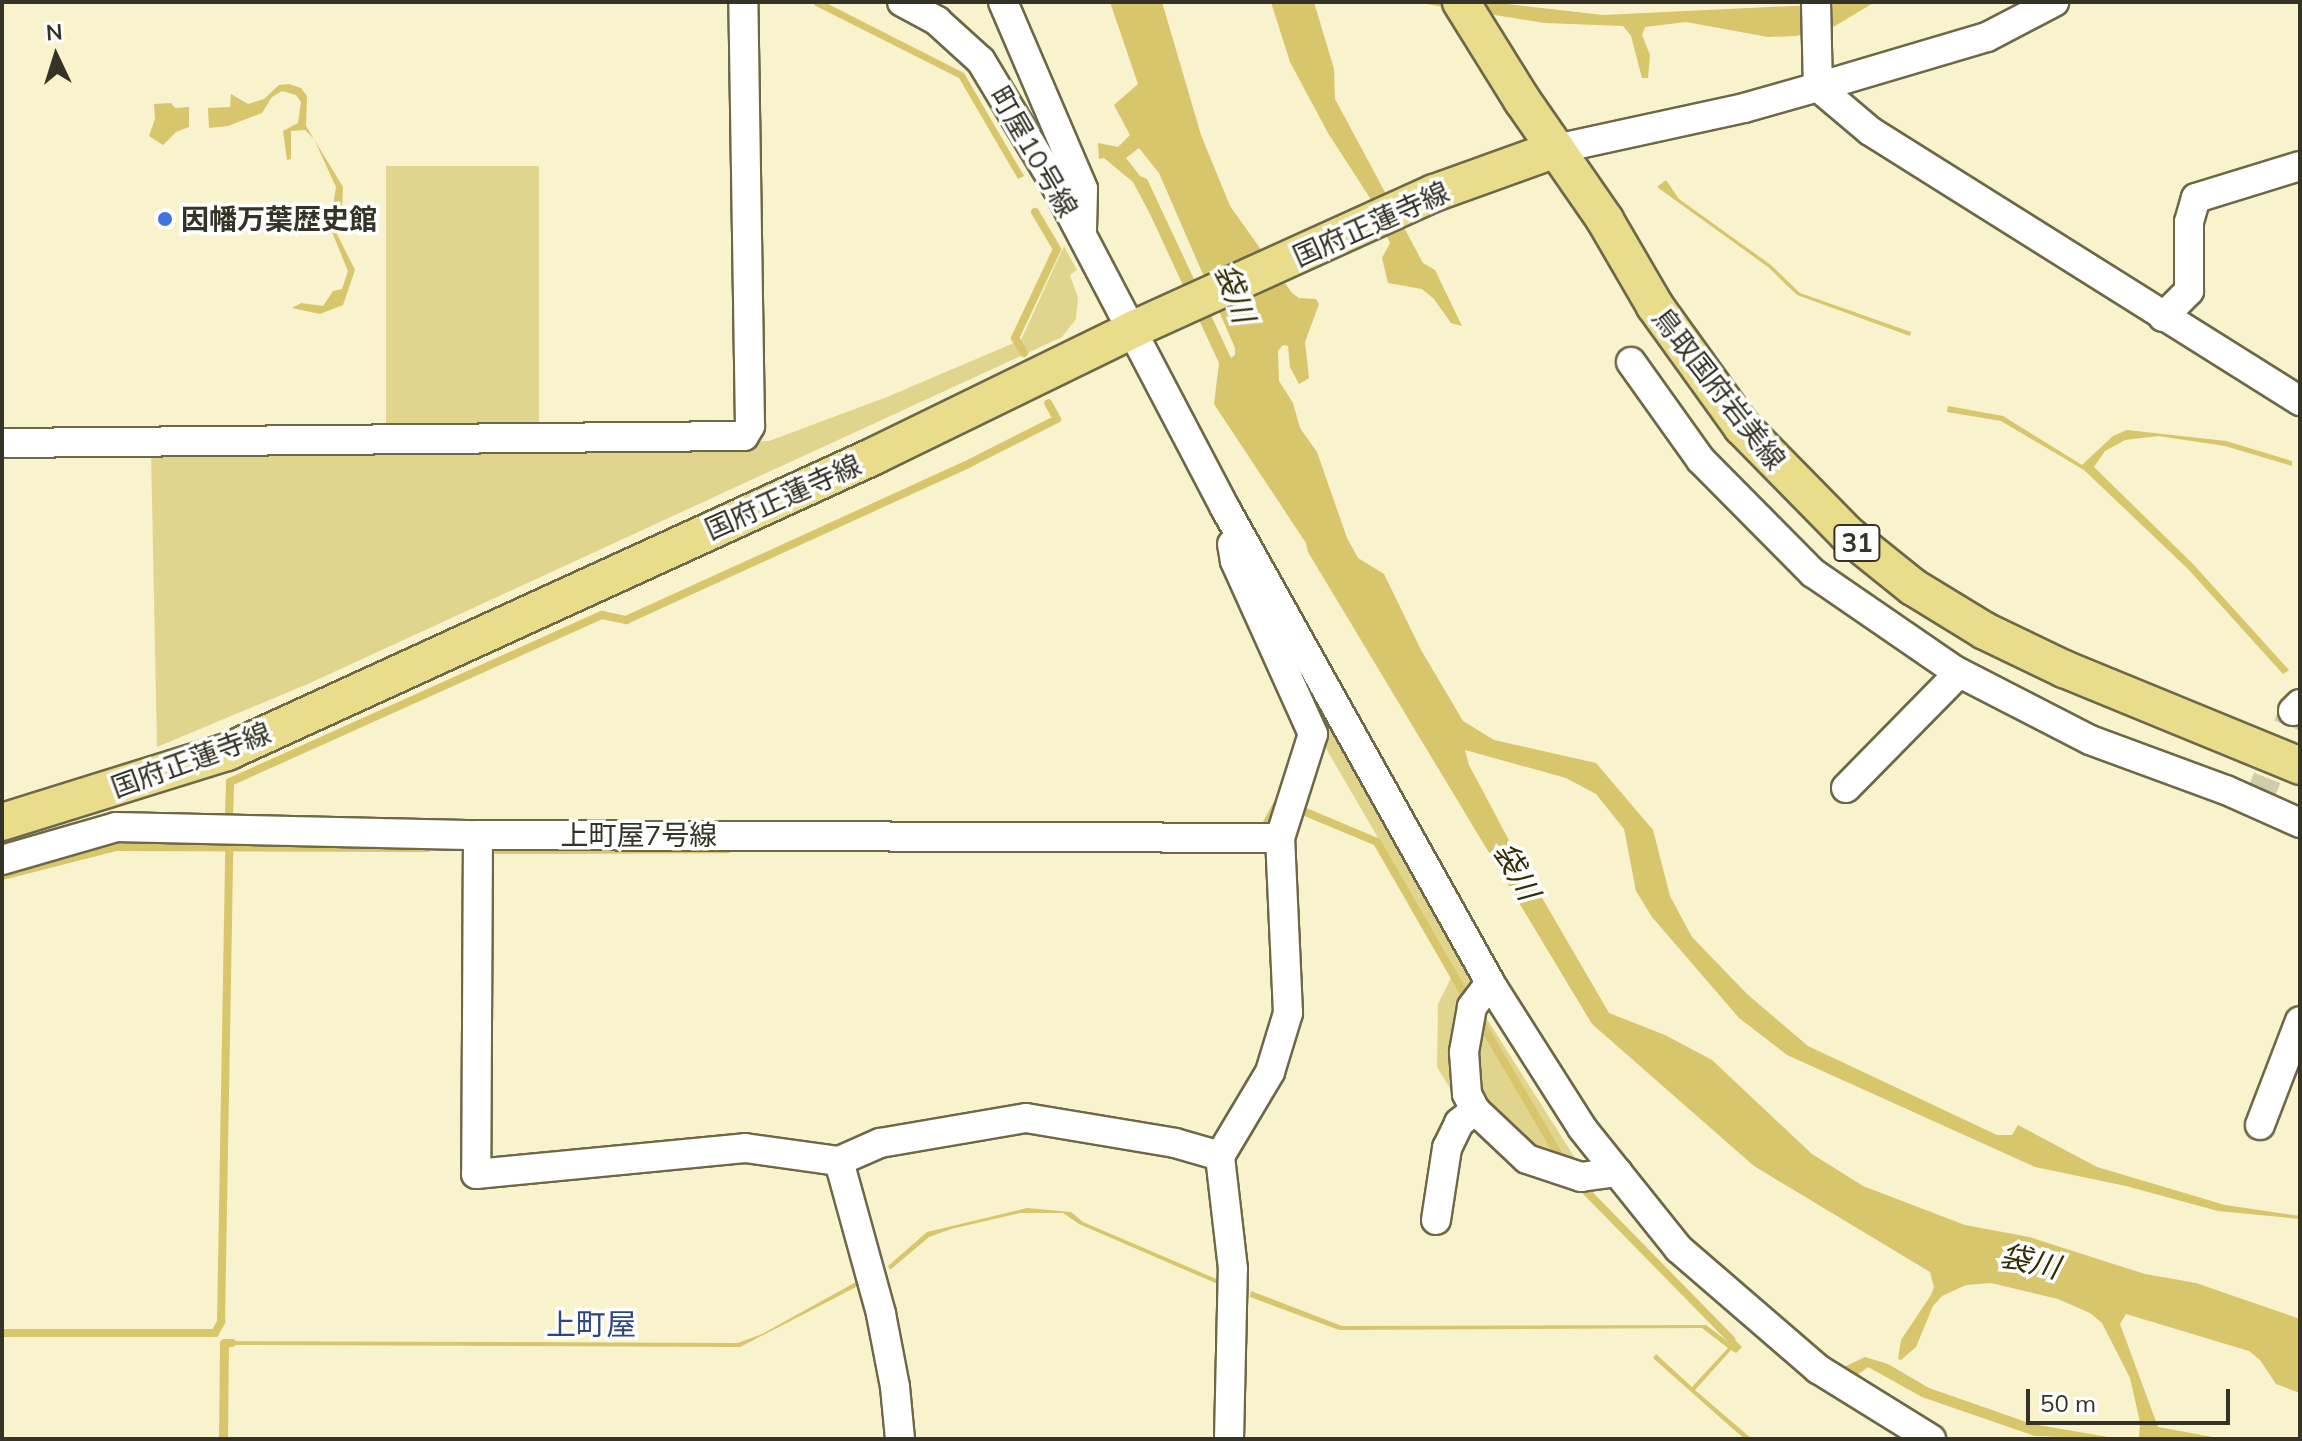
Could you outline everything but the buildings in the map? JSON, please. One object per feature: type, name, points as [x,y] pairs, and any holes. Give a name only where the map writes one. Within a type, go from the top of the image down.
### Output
[{"type":"main road","name":"鳥取国府岩美線","points":[[1461,2],[1511,83],[1605,220],[1655,306],[1742,427],[1847,534],[1913,587],[1985,631],[2064,669],[2300,766]]},
{"type":"main road","name":"国府正蓮寺線","points":[[2,822],[227,752],[874,456],[1134,329],[1416,201],[1556,149]]},
{"type":"street","points":[[2,443],[744,436],[750,426],[743,2]]},
{"type":"street","name":"町屋10号線","points":[[902,2],[937,21],[981,61],[1134,329],[1225,508]]},
{"type":"street","points":[[1003,2],[1083,189],[1082,234]]},
{"type":"street","points":[[1816,2],[1818,87],[1870,131],[2300,401]]},
{"type":"street","points":[[1556,149],[1744,108],[1818,87],[1987,37],[2054,2]]},
{"type":"street","points":[[2163,317],[2189,291],[2189,222],[2196,198],[2300,166]]},
{"type":"street","points":[[1631,362],[1701,460],[1813,573],[1959,673],[2090,740],[2226,790],[2291,819],[2300,839]]},
{"type":"street","points":[[1225,508],[1235,561],[1313,734],[1280,838],[1288,1013],[1270,1072],[1220,1156],[1233,1269],[1229,1439]]},
{"type":"street","points":[[1225,508],[1490,983],[1582,1128],[1679,1249],[1818,1369],[1931,1439]]},
{"type":"street","points":[[1846,788],[1959,673]]},
{"type":"street","name":"上町屋7号線","points":[[2,860],[116,827],[478,835],[1280,838]]},
{"type":"street","points":[[478,835],[476,1174],[745,1148],[839,1161],[880,1143],[1026,1118],[1175,1143],[1220,1156]]},
{"type":"street","points":[[1490,983],[1472,1007],[1464,1052],[1467,1094],[1475,1110],[1527,1159],[1581,1177],[1618,1172]]},
{"type":"street","points":[[2260,1125],[2300,1021]]},
{"type":"street","points":[[1436,1220],[1447,1148],[1459,1123],[1475,1110]]},
{"type":"street","points":[[839,1161],[881,1314],[895,1387],[900,1439]]},
{"type":"shaded area","points":[[386,166],[539,166],[539,429],[386,429]]},
{"type":"shaded area","points":[[1064,246],[1077,270],[1070,275],[1078,298],[1076,319],[1062,337],[310,683],[157,747],[151,450],[769,441],[887,397],[1021,340]]},
{"type":"shaded area","points":[[1248,558],[1398,834],[1401,854],[1442,925],[1461,940],[1481,978],[1461,1106],[1437,1067],[1438,1004],[1455,970],[1324,745]]},
{"type":"shaded area","points":[[1480,1008],[1575,1158],[1573,1166],[1538,1158],[1482,1107],[1472,1058]]},
{"type":"water","points":[[824,2],[964,73],[1024,176],[1018,179],[959,78],[814,5]]},
{"type":"water","name":"袋川","points":[[1110,2],[1162,2],[1201,135],[1230,206],[1292,293],[1299,298],[1316,299],[1319,304],[1305,342],[1309,378],[1299,384],[1290,367],[1288,346],[1283,345],[1278,351],[1279,381],[1293,403],[1300,428],[1317,452],[1347,538],[1358,558],[1384,574],[1421,650],[1463,721],[1494,740],[1596,763],[1653,830],[1670,896],[1692,937],[1747,994],[1808,1046],[1997,1135],[2012,1135],[2018,1125],[2097,1167],[2225,1205],[2300,1216],[2300,1219],[2218,1211],[2126,1186],[2035,1167],[1787,1055],[1739,1018],[1652,917],[1636,891],[1624,829],[1596,794],[1566,778],[1465,750],[1469,765],[1513,848],[1609,1013],[1665,1035],[1712,1060],[1812,1154],[1863,1186],[1965,1225],[2029,1237],[2145,1274],[2196,1283],[2300,1319],[2300,1393],[2276,1384],[2260,1360],[2249,1351],[2126,1314],[2120,1324],[2158,1427],[2224,1439],[2139,1439],[2140,1422],[2130,1378],[2102,1323],[2090,1313],[2058,1299],[1991,1283],[1966,1285],[1942,1296],[1933,1306],[1916,1347],[1901,1360],[1898,1359],[1901,1340],[1934,1287],[1930,1272],[1754,1166],[1592,1024],[1308,552],[1306,543],[1214,404],[1219,363],[1150,214],[1133,182],[1104,158],[1099,159],[1098,143],[1118,147],[1130,135],[1114,105],[1138,84]],"holes":[[[1139,148],[1159,173],[1235,348],[1235,355],[1231,358],[1147,179],[1140,176],[1126,158]]]},
{"type":"water","points":[[1271,2],[1314,2],[1334,69],[1335,99],[1423,263],[1435,270],[1462,326],[1451,323],[1434,299],[1422,289],[1388,283],[1382,258],[1390,243],[1370,198],[1328,133],[1290,62]]},
{"type":"water","points":[[1413,2],[1490,2],[1603,15],[1875,2],[1835,26],[1796,36],[1768,37],[1686,22],[1645,27],[1642,35],[1650,55],[1648,78],[1642,78],[1631,36],[1623,26],[1545,23]]},
{"type":"water","points":[[279,85],[301,88],[307,96],[306,126],[314,139],[305,130],[291,131],[291,159],[287,160],[283,131],[298,123],[301,102],[296,95],[282,91],[272,97],[262,113],[228,126],[209,128],[208,108],[230,107],[231,94],[248,104],[264,99]]},
{"type":"water","points":[[171,103],[175,108],[189,107],[189,127],[176,132],[163,145],[149,136],[155,119],[154,104]]},
{"type":"water","points":[[314,140],[343,187],[342,213],[336,232],[355,270],[343,305],[320,314],[292,308],[301,303],[323,306],[333,291],[342,289],[348,271],[330,227],[336,187]]},
{"type":"water","points":[[1666,180],[1679,199],[1771,265],[1800,293],[1911,332],[1910,336],[1797,295],[1768,267],[1657,187]]},
{"type":"water","points":[[1948,406],[2003,416],[2082,465],[2113,436],[2127,430],[2226,441],[2292,461],[2292,466],[2225,446],[2158,436],[2125,440],[2105,451],[2094,467],[2193,564],[2289,670],[2283,674],[2188,569],[2084,470],[2001,421],[1947,412]]},
{"type":"water","points":[[1027,1208],[1071,1212],[1083,1222],[1221,1281],[1220,1285],[1079,1224],[1063,1213],[1020,1213],[951,1229],[929,1237],[890,1270],[888,1266],[927,1232]]},
{"type":"water","points":[[856,1282],[858,1286],[740,1347],[228,1345],[224,1348],[224,1439],[219,1439],[220,1341],[738,1343],[762,1334]]},
{"type":"water","points":[[1251,1291],[1342,1326],[1706,1325],[1731,1344],[1735,1340],[1742,1347],[1736,1353],[1731,1350],[1695,1390],[1752,1439],[1745,1439],[1653,1358],[1656,1354],[1692,1387],[1728,1348],[1702,1328],[1339,1330],[1250,1297]]},
{"type":"water","points":[[1865,1357],[1888,1364],[1929,1388],[2032,1424],[2120,1439],[2035,1436],[1922,1397],[1868,1367],[1855,1377],[1844,1367]]},
{"type":"waterway","points":[[1024,353],[1015,338],[1057,249],[1035,212]]},
{"type":"waterway","points":[[229,814],[230,782],[602,615],[626,620],[970,463],[1057,419],[1048,403]]},
{"type":"waterway","points":[[1267,823],[1277,804]]},
{"type":"waterway","points":[[1303,811],[1377,842],[1470,1004]]},
{"type":"waterway","points":[[2,876],[116,847],[427,848]]},
{"type":"waterway","points":[[496,850],[727,849]]},
{"type":"waterway","points":[[2,1333],[215,1333],[221,1322],[229,850]]},
{"type":"waterway","points":[[1479,1019],[1563,1162]]},
{"type":"waterway","points":[[1578,1183],[1731,1339]]},
{"type":"waterway","points":[[224,1439],[225,1343],[232,1343]]},
{"type":"tunnel","points":[[2257,804],[2293,711]]},
{"type":"place","name":"因幡万葉歴史館","points":[[165,219]]},
{"type":"district","name":"上町屋","points":[[591,1324]]}]
